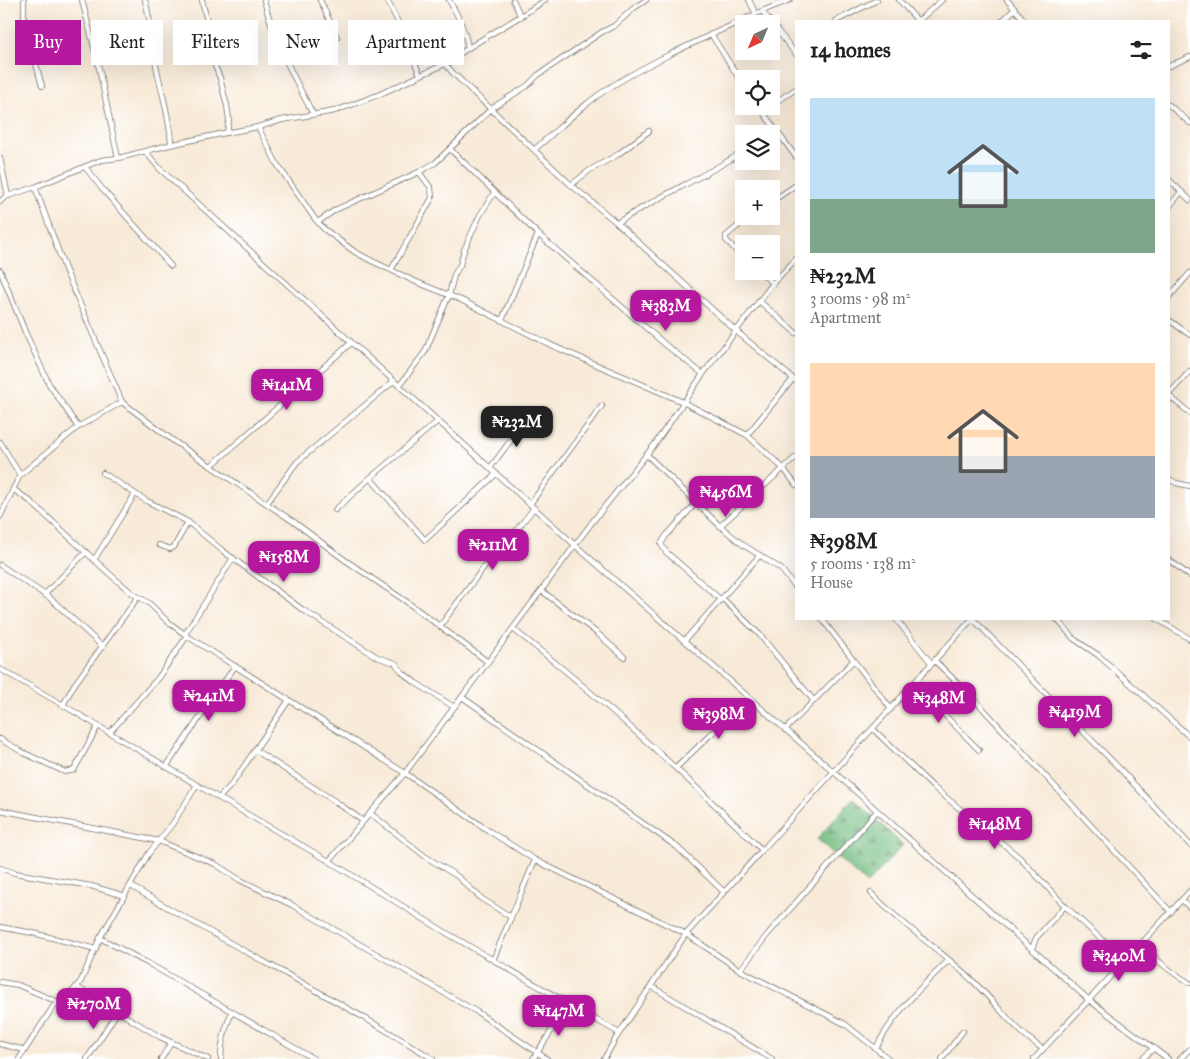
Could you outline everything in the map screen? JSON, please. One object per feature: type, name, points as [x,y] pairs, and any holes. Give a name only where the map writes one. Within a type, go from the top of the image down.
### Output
[{"type":"street","points":[[24,0],[24,20],[42,86]]},
{"type":"street","points":[[82,0],[97,59],[118,158]]},
{"type":"street","points":[[145,0],[152,24],[156,65],[171,144]]},
{"type":"street","points":[[202,0],[212,42],[213,62],[220,78],[227,106],[229,119],[227,133]]},
{"type":"street","points":[[264,0],[290,70],[313,114]]},
{"type":"street","points":[[320,0],[329,20]]},
{"type":"street","points":[[387,0],[412,53],[420,75]]},
{"type":"street","points":[[448,0],[460,20],[468,47]]},
{"type":"street","points":[[513,0],[521,17]]},
{"type":"street","points":[[464,50],[521,17],[545,0]]},
{"type":"street","points":[[318,222],[335,210],[419,172],[435,162],[492,108],[526,86],[538,75],[614,26],[646,0]]},
{"type":"street","points":[[749,0],[756,14]]},
{"type":"street","points":[[535,149],[583,107],[611,86],[711,34],[790,0]]},
{"type":"street","points":[[838,20],[877,0]]},
{"type":"street","points":[[899,0],[917,20]]},
{"type":"street","points":[[919,20],[942,0]]},
{"type":"street","points":[[1008,0],[1024,20]]},
{"type":"street","points":[[1003,20],[1015,9]]},
{"type":"street","points":[[762,11],[795,50]]},
{"type":"street","points":[[711,34],[735,72]]},
{"type":"street","points":[[1170,66],[1190,57]]},
{"type":"street","points":[[0,202],[8,196],[102,160],[258,127],[282,120],[335,111],[378,96],[443,65]]},
{"type":"street","points":[[446,65],[571,185],[617,223],[736,331],[795,380],[748,435]]},
{"type":"street","points":[[780,100],[795,90]]},
{"type":"street","points":[[1170,106],[1190,123]]},
{"type":"street","points":[[258,127],[277,164],[318,222],[324,229],[355,252],[561,349],[683,402],[748,435],[784,469],[795,484]]},
{"type":"street","points":[[571,185],[590,170],[617,155],[649,131]]},
{"type":"street","points":[[780,137],[795,157]]},
{"type":"street","points":[[450,149],[538,234],[667,346],[703,374]]},
{"type":"street","points":[[145,151],[160,169],[576,546],[834,772],[1089,1000],[1168,1059]]},
{"type":"street","points":[[617,223],[735,157]]},
{"type":"street","points":[[0,158],[8,196]]},
{"type":"street","points":[[85,167],[171,266]]},
{"type":"street","points":[[391,270],[432,198],[431,188],[419,172]]},
{"type":"street","points":[[1170,181],[1190,200]]},
{"type":"street","points":[[780,196],[795,186]]},
{"type":"street","points":[[35,187],[65,270],[122,402],[175,442],[267,503],[345,560],[407,602],[488,662]]},
{"type":"street","points":[[1170,206],[1181,192]]},
{"type":"street","points":[[399,386],[425,352],[449,295],[454,275],[460,265],[464,250],[480,215],[494,193]]},
{"type":"street","points":[[735,250],[726,240],[726,236],[739,225]]},
{"type":"street","points":[[502,320],[538,234]]},
{"type":"street","points":[[329,860],[405,773],[593,521],[646,454],[703,374],[773,283],[795,260]]},
{"type":"street","points":[[0,270],[49,384],[78,427]]},
{"type":"street","points":[[1170,297],[1190,273]]},
{"type":"street","points":[[769,280],[773,283]]},
{"type":"street","points":[[759,302],[795,332]]},
{"type":"street","points":[[1170,321],[1190,335]]},
{"type":"street","points":[[211,466],[351,343]]},
{"type":"street","points":[[1170,394],[1190,371]]},
{"type":"street","points":[[267,503],[297,462],[394,381]]},
{"type":"street","points":[[1170,396],[1190,413]]},
{"type":"street","points":[[0,517],[20,475],[78,427],[122,402]]},
{"type":"street","points":[[440,626],[490,559],[511,537],[602,406]]},
{"type":"street","points":[[490,468],[529,416]]},
{"type":"street","points":[[335,510],[438,421]]},
{"type":"street","points":[[0,442],[20,475]]},
{"type":"street","points":[[646,454],[720,526],[742,544],[781,569],[795,587]]},
{"type":"street","points":[[720,526],[795,458]]},
{"type":"street","points":[[103,473],[135,494],[188,522],[303,610],[377,657],[395,663],[403,673],[416,683],[454,707]]},
{"type":"street","points":[[370,478],[425,540],[496,474]]},
{"type":"street","points":[[1170,480],[1190,486]]},
{"type":"street","points":[[14,489],[113,578],[149,603],[167,621],[186,635],[405,773],[489,832],[534,860],[686,934],[740,970],[845,1024],[889,1059]]},
{"type":"street","points":[[94,560],[135,494]]},
{"type":"street","points":[[696,503],[661,544],[666,552],[760,634],[814,701]]},
{"type":"street","points":[[159,545],[170,549],[174,547],[188,522]]},
{"type":"street","points":[[44,595],[86,552]]},
{"type":"street","points":[[684,641],[760,555]]},
{"type":"street","points":[[110,732],[158,678],[233,558]]},
{"type":"street","points":[[1170,561],[1190,576]]},
{"type":"street","points":[[0,565],[44,595],[103,647]]},
{"type":"street","points":[[542,591],[597,633],[624,657]]},
{"type":"street","points":[[63,705],[74,685],[138,597]]},
{"type":"street","points":[[823,620],[891,709]]},
{"type":"street","points":[[897,620],[933,662],[975,700],[1171,912]]},
{"type":"street","points":[[606,1058],[619,1033],[686,934],[972,620]]},
{"type":"street","points":[[974,620],[1120,769],[1190,845]]},
{"type":"street","points":[[1058,620],[1074,638],[1098,655],[1190,737]]},
{"type":"street","points":[[1160,620],[1190,639]]},
{"type":"street","points":[[513,629],[611,708],[762,850]]},
{"type":"street","points":[[785,730],[854,660]]},
{"type":"street","points":[[166,767],[235,666]]},
{"type":"street","points":[[0,669],[110,732],[219,798],[329,860],[493,960],[619,1033]]},
{"type":"street","points":[[914,684],[979,750]]},
{"type":"street","points":[[462,696],[677,847],[724,892]]},
{"type":"street","points":[[219,798],[232,784],[289,700]]},
{"type":"street","points":[[676,768],[710,735],[751,700]]},
{"type":"street","points":[[0,739],[65,772],[70,772],[74,770],[98,726]]},
{"type":"street","points":[[873,729],[932,786],[1018,857],[1065,906],[1102,940],[1128,958]]},
{"type":"street","points":[[255,750],[363,821]]},
{"type":"street","points":[[20,1059],[53,1007],[72,992],[81,981],[100,938],[149,853],[173,823],[197,785]]},
{"type":"street","points":[[0,810],[158,841],[215,864],[240,880],[292,905],[477,1012],[547,1059]]},
{"type":"street","points":[[740,970],[768,934],[878,811]]},
{"type":"street","points":[[370,813],[426,857],[456,876],[482,899],[511,917]]},
{"type":"street","points":[[493,960],[534,860]]},
{"type":"street","points":[[0,868],[15,873],[91,886],[125,896]]},
{"type":"street","points":[[131,886],[177,914],[392,1033],[433,1059]]},
{"type":"street","points":[[1034,1059],[1190,892]]},
{"type":"street","points":[[871,893],[887,909],[975,983],[1012,1024],[1043,1049]]},
{"type":"street","points":[[1182,900],[1190,908]]},
{"type":"street","points":[[1032,949],[1036,938],[1065,906]]},
{"type":"street","points":[[0,927],[33,933],[96,949]]},
{"type":"street","points":[[100,938],[314,1059]]},
{"type":"street","points":[[1141,944],[1160,963],[1178,977],[1190,983]]},
{"type":"street","points":[[876,1048],[909,998],[949,960]]},
{"type":"street","points":[[0,982],[18,985],[58,1002]]},
{"type":"street","points":[[77,986],[171,1043],[208,1059]]},
{"type":"street","points":[[651,986],[770,1058]]},
{"type":"street","points":[[533,1059],[569,1004]]},
{"type":"street","points":[[87,1059],[118,1011]]},
{"type":"street","points":[[221,1059],[224,1030],[232,1011]]},
{"type":"street","points":[[942,1059],[963,1031]]},
{"type":"street","points":[[160,1059],[171,1043]]},
{"type":"street","points":[[0,1044],[25,1050]]},
{"type":"street","points":[[1142,1059],[1154,1048]]},
{"type":"street","points":[[1180,1059],[1190,1049]]},
{"type":"green space","points":[[853,798],[903,845],[867,884],[817,839]]}]
